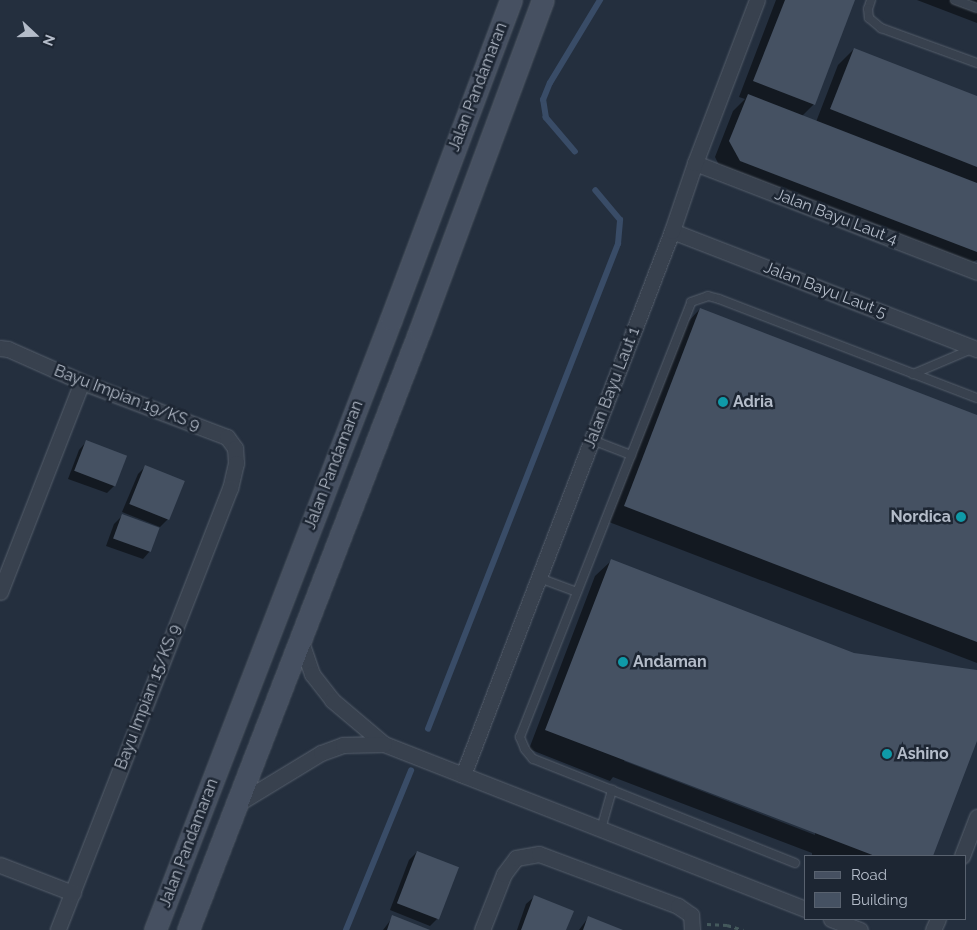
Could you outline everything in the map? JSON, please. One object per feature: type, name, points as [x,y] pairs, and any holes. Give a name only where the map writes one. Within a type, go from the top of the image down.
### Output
[{"type":"main road","name":"Jalan Pandamaran","points":[[155,930],[391,319],[511,0]]},
{"type":"main road","name":"Jalan Pandamaran","points":[[188,930],[420,330],[543,0]]},
{"type":"street","name":"Jalan Bayu Laut 1","points":[[463,775],[672,231],[695,162],[757,0]]},
{"type":"street","name":"Jalan Bayu Laut 4","points":[[695,162],[977,272]]},
{"type":"street","name":"Jalan Bayu Laut 5","points":[[672,231],[976,348]]},
{"type":"street","name":"Bayu Impian 19/KS 9","points":[[0,348],[8,349],[82,382],[227,437],[235,448],[236,463]]},
{"type":"street","points":[[0,592],[82,382]]},
{"type":"street","name":"Bayu Impian 15/KS 9","points":[[58,930],[230,488],[236,463]]},
{"type":"street","points":[[300,639],[312,674],[332,700],[384,744],[804,908]]},
{"type":"street","points":[[237,804],[321,753],[343,744],[384,744]]},
{"type":"street","points":[[962,855],[977,817]]},
{"type":"street","points":[[482,930],[504,874],[516,858],[539,854],[678,906],[691,914],[693,928]]},
{"type":"street","points":[[0,865],[73,893]]},
{"type":"street","points":[[834,920],[860,930]]},
{"type":"lane","points":[[871,0],[868,9],[869,18],[881,28],[977,63]]},
{"type":"lane","points":[[955,0],[977,8]]},
{"type":"lane","points":[[795,863],[533,759],[525,749],[520,738],[577,592],[691,302],[708,296],[977,398]]},
{"type":"lane","points":[[913,374],[976,348]]},
{"type":"lane","points":[[592,440],[631,455]]},
{"type":"lane","points":[[539,578],[577,592]]},
{"type":"lane","points":[[601,829],[612,790]]},
{"type":"path","points":[[693,928],[727,925],[744,930]]},
{"type":"building","points":[[785,0],[855,0],[815,105],[753,81]]},
{"type":"building","points":[[854,48],[977,96],[977,167],[830,109]]},
{"type":"building","points":[[748,94],[977,183],[977,252],[740,161],[729,141]]},
{"type":"building","points":[[700,308],[977,415],[977,642],[624,506]]},
{"type":"building","points":[[86,440],[127,456],[115,487],[74,471]]},
{"type":"building","points":[[145,465],[185,481],[169,520],[129,504]]},
{"type":"building","points":[[122,514],[160,528],[151,552],[113,538]]},
{"type":"building","points":[[611,559],[854,653],[977,670],[977,741],[933,855],[872,855],[545,730]]},
{"type":"building","points":[[417,851],[459,867],[439,919],[397,903]]},
{"type":"building","points":[[534,895],[574,911],[566,930],[521,930]]},
{"type":"building","points":[[392,915],[430,930],[387,930]]},
{"type":"building","points":[[588,916],[623,930],[583,930]]},
{"type":"waterway","points":[[575,152],[546,118],[543,100],[550,83],[600,0]]},
{"type":"waterway","points":[[428,729],[618,244],[620,220],[596,191]]},
{"type":"waterway","points":[[346,930],[411,771]]},
{"type":"place","name":"Adria","points":[[723,402]]},
{"type":"place","name":"Nordica","points":[[961,517]]},
{"type":"place","name":"Andaman","points":[[623,662]]},
{"type":"place","name":"Ashino","points":[[887,754]]}]
